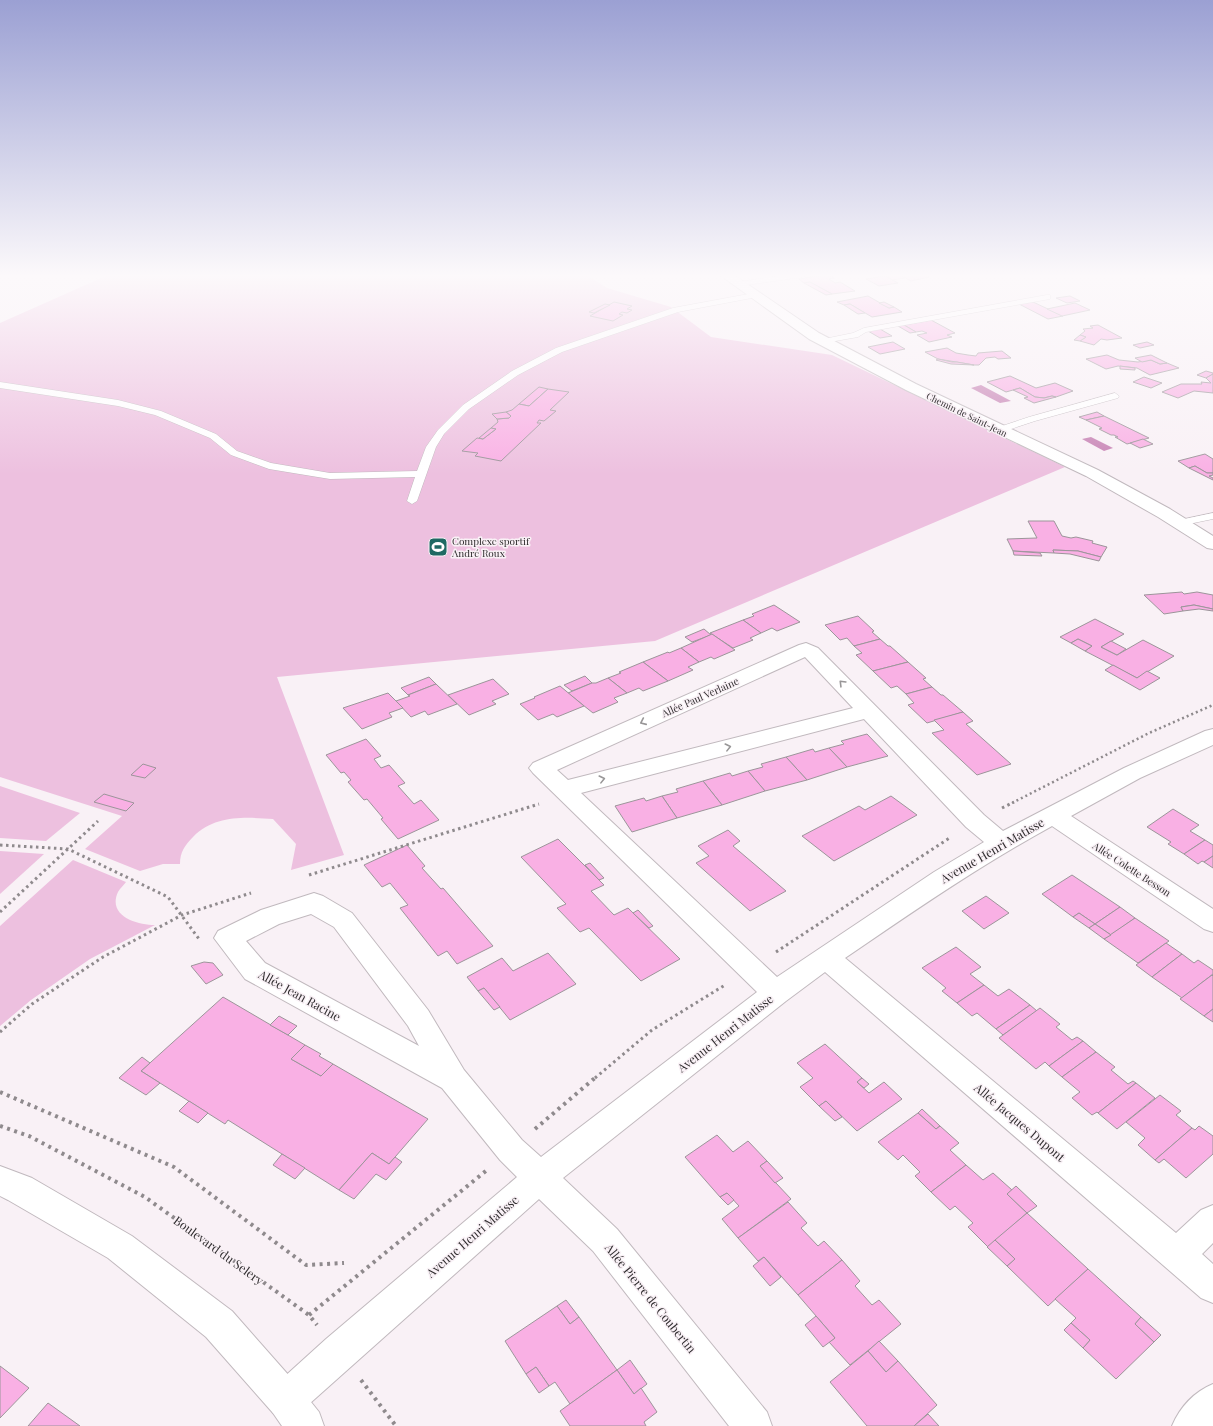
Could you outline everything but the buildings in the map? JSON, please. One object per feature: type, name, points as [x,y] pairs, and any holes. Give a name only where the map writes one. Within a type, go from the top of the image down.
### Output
[{"type":"street","name":"Chemin de Saint-Jean","points":[[825,342],[911,387],[999,430],[1092,472],[1213,544]]},
{"type":"street","name":"Allée Paul Verlaine","points":[[776,993],[542,768],[806,649],[811,652],[869,711],[975,821],[1001,843]]},
{"type":"street","points":[[565,789],[869,711]]},
{"type":"street","name":"Avenue Henri Matisse","points":[[296,1413],[339,1352],[539,1178],[776,993],[826,957],[943,878],[1001,843],[1132,773],[1213,736]]},
{"type":"street","name":"Allée Colette Besson","points":[[1053,814],[1105,851],[1213,922]]},
{"type":"street","name":"Allée Jean Racine","points":[[453,1079],[255,971],[228,938],[270,917],[314,903],[343,920],[418,1018],[453,1079],[511,1150],[539,1178]]},
{"type":"street","name":"Allée Jacques Dupont","points":[[826,957],[1177,1256]]},
{"type":"street","name":"Allée Pierre de Coubertin","points":[[539,1178],[605,1240],[753,1426]]},
{"type":"street","points":[[0,1181],[20,1189],[120,1247],[218,1324],[296,1413]]},
{"type":"street","points":[[1213,1221],[1177,1256],[1213,1286]]},
{"type":"street","points":[[1191,1426],[1213,1403]]},
{"type":"lane","points":[[412,501],[420,474],[431,446],[452,420],[466,407],[509,377],[536,361],[583,342]]},
{"type":"lane","points":[[0,386],[118,403],[158,413],[213,436],[234,453],[269,466],[330,476],[420,474]]},
{"type":"lane","points":[[999,430],[1032,419],[1115,396]]},
{"type":"lane","points":[[1179,523],[1213,516]]},
{"type":"path","points":[[0,912],[98,821]]},
{"type":"path","points":[[0,846],[68,849],[168,897],[201,943]]},
{"type":"path","points":[[0,1092],[174,1167],[306,1265],[344,1263]]},
{"type":"path","name":"Boulevard du Selery","points":[[0,1126],[29,1136],[145,1197],[309,1315],[396,1426]]},
{"type":"shaded area","name":"Complexe sportif André Roux","points":[[0,342],[742,342],[832,355],[1065,467],[655,641],[277,677],[344,855],[291,870],[296,844],[273,819],[241,818],[220,821],[202,830],[185,846],[182,852],[180,864],[163,864],[140,871],[85,849],[122,816],[0,777]]},
{"type":"shaded area","points":[[981,385],[1011,401],[1000,403],[971,388]]},
{"type":"shaded area","points":[[1091,437],[1113,448],[1104,451],[1082,439]]},
{"type":"shaded area","points":[[0,786],[80,813],[46,841],[0,838]]},
{"type":"shaded area","points":[[0,851],[44,854],[0,894]]},
{"type":"shaded area","points":[[73,860],[126,882],[118,892],[116,900],[120,913],[132,921],[155,925],[90,959],[31,1000],[0,1026],[0,926]]},
{"type":"place","name":"Complexe sportif André Roux","points":[[438,547]]}]
